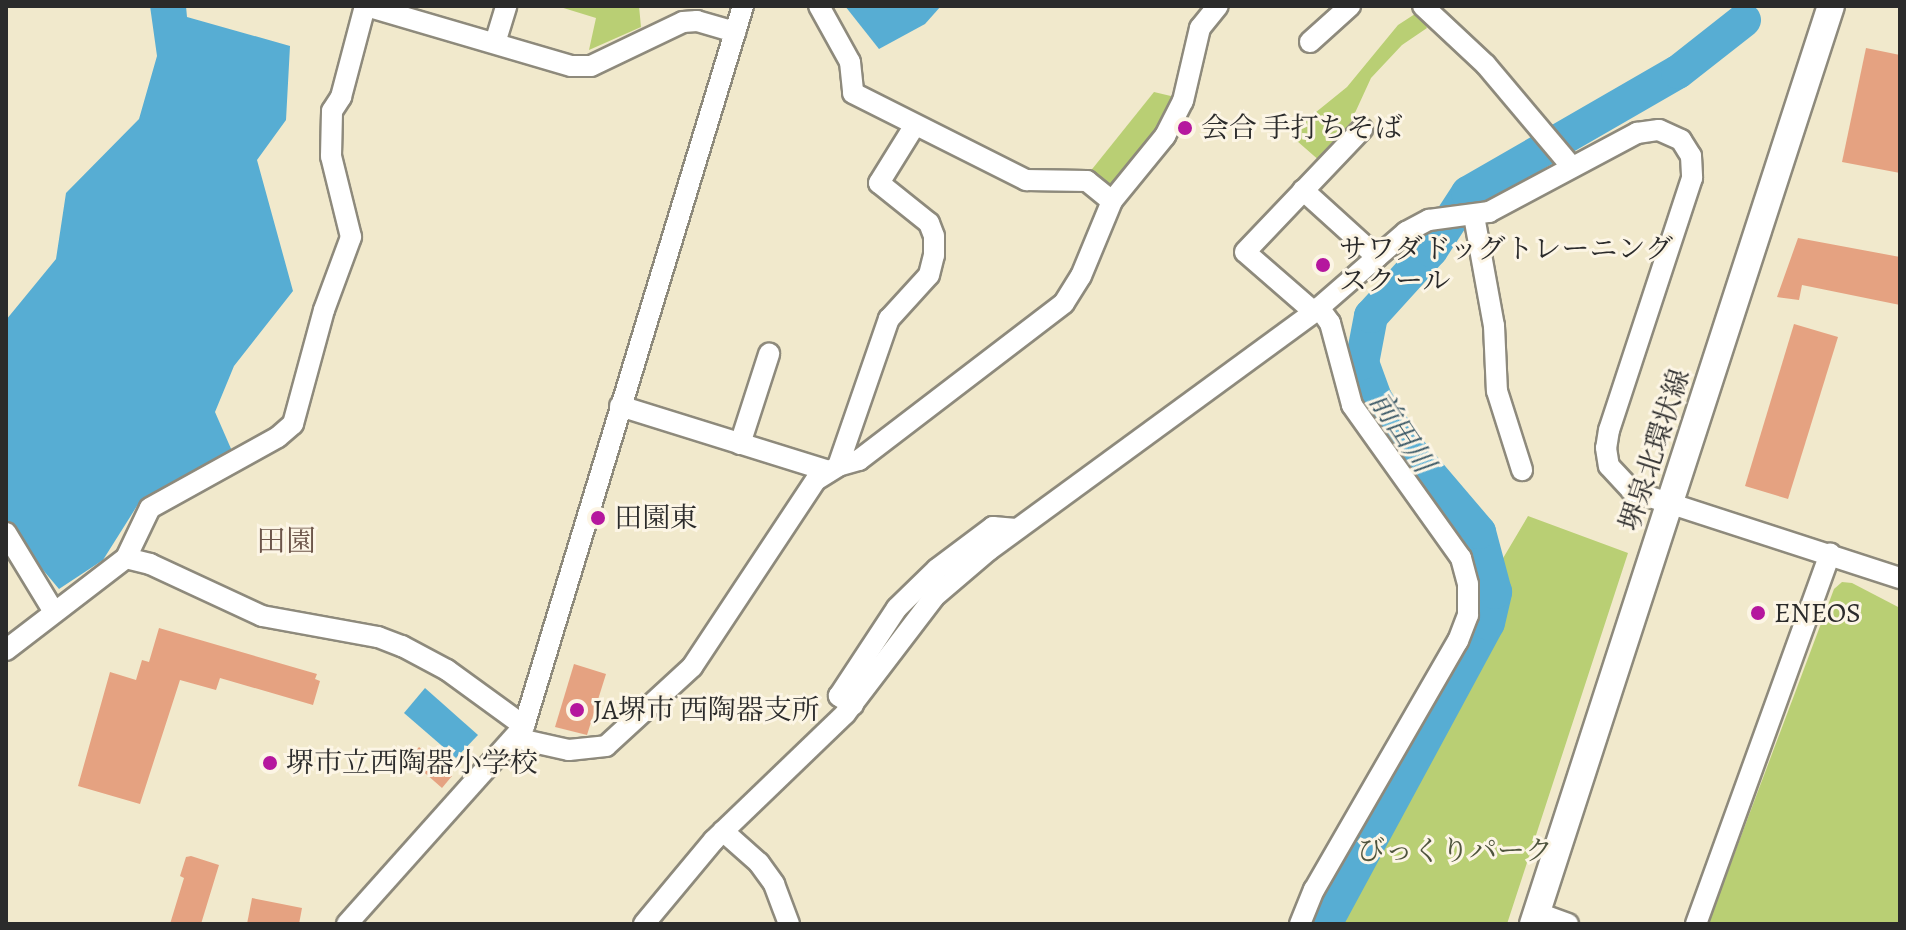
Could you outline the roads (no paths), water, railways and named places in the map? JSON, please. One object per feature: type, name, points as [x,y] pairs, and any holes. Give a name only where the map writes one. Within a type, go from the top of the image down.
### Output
[{"type":"main road","name":"堺泉北環状線","points":[[1536,920],[1831,6]]},
{"type":"street","points":[[6,650],[126,558],[150,508],[278,437],[293,424],[324,310],[351,237],[331,156],[332,111],[341,97],[365,6],[406,11],[571,66],[591,66],[683,22],[697,21],[735,32]]},
{"type":"street","points":[[495,43],[506,6]]},
{"type":"street","points":[[347,924],[519,732],[743,6]]},
{"type":"street","points":[[819,6],[850,62],[853,93],[1026,180],[1087,181],[1112,201]]},
{"type":"street","points":[[126,558],[150,564],[262,616],[378,637],[402,646],[447,670],[519,732],[569,750],[606,746],[692,667],[816,480],[834,468],[859,460],[1064,303],[1081,276],[1112,201],[1154,155],[1165,136],[1183,101],[1200,28],[1218,6]]},
{"type":"street","points":[[1310,42],[1350,6]]},
{"type":"street","points":[[1423,6],[1486,65],[1571,166]]},
{"type":"street","points":[[834,468],[889,319],[929,275],[934,255],[934,236],[929,223],[879,183],[915,125]]},
{"type":"street","points":[[1300,924],[1314,890],[1458,641],[1468,615],[1468,584],[1461,558],[1352,405],[1330,323],[1245,252],[1362,129]]},
{"type":"street","points":[[644,924],[723,831],[853,705],[934,597],[1016,529],[1316,310],[1406,232],[1436,219],[1489,212],[1637,133],[1659,130],[1681,140],[1691,156],[1692,178],[1606,448],[1609,466],[1617,479],[1632,491],[1900,578]]},
{"type":"street","points":[[1303,190],[1377,257]]},
{"type":"street","points":[[1471,216],[1494,326],[1497,391],[1522,470]]},
{"type":"street","points":[[740,444],[769,354]]},
{"type":"street","points":[[620,406],[740,444],[834,468]]},
{"type":"street","points":[[6,533],[54,612]]},
{"type":"street","points":[[1696,924],[1830,554]]},
{"type":"street","points":[[723,831],[759,863],[774,884],[789,924]]},
{"type":"street","points":[[1536,920],[1568,924]]},
{"type":"water","points":[[150,6],[186,6],[187,17],[290,46],[286,120],[257,160],[293,291],[234,366],[215,412],[232,451],[137,506],[103,560],[59,589],[6,526],[6,320],[56,259],[66,193],[139,119],[157,56]]},
{"type":"water","points":[[845,6],[941,6],[925,24],[879,49]]},
{"type":"water","points":[[425,688],[478,735],[456,758],[404,713]]},
{"type":"waterway","name":"前田川","points":[[1325,924],[1488,623],[1495,592],[1479,532],[1404,444],[1375,398],[1362,363],[1371,316],[1431,250],[1468,193],[1678,72],[1744,20]]},
{"type":"place","name":"会合 手打ちそば","points":[[1185,128]]},
{"type":"place","name":"サワダドッグトレーニング スクール","points":[[1323,265]]},
{"type":"place","name":"田園東","points":[[598,518]]},
{"type":"place","name":"ENEOS","points":[[1758,613]]},
{"type":"place","name":"JA堺市 西陶器支所","points":[[577,710]]},
{"type":"place","name":"堺市立西陶器小学校","points":[[270,763]]},
{"type":"district","name":"田園","points":[[286,541]]},
{"type":"park label","name":"びっくりパーク","points":[[1455,851]]}]
